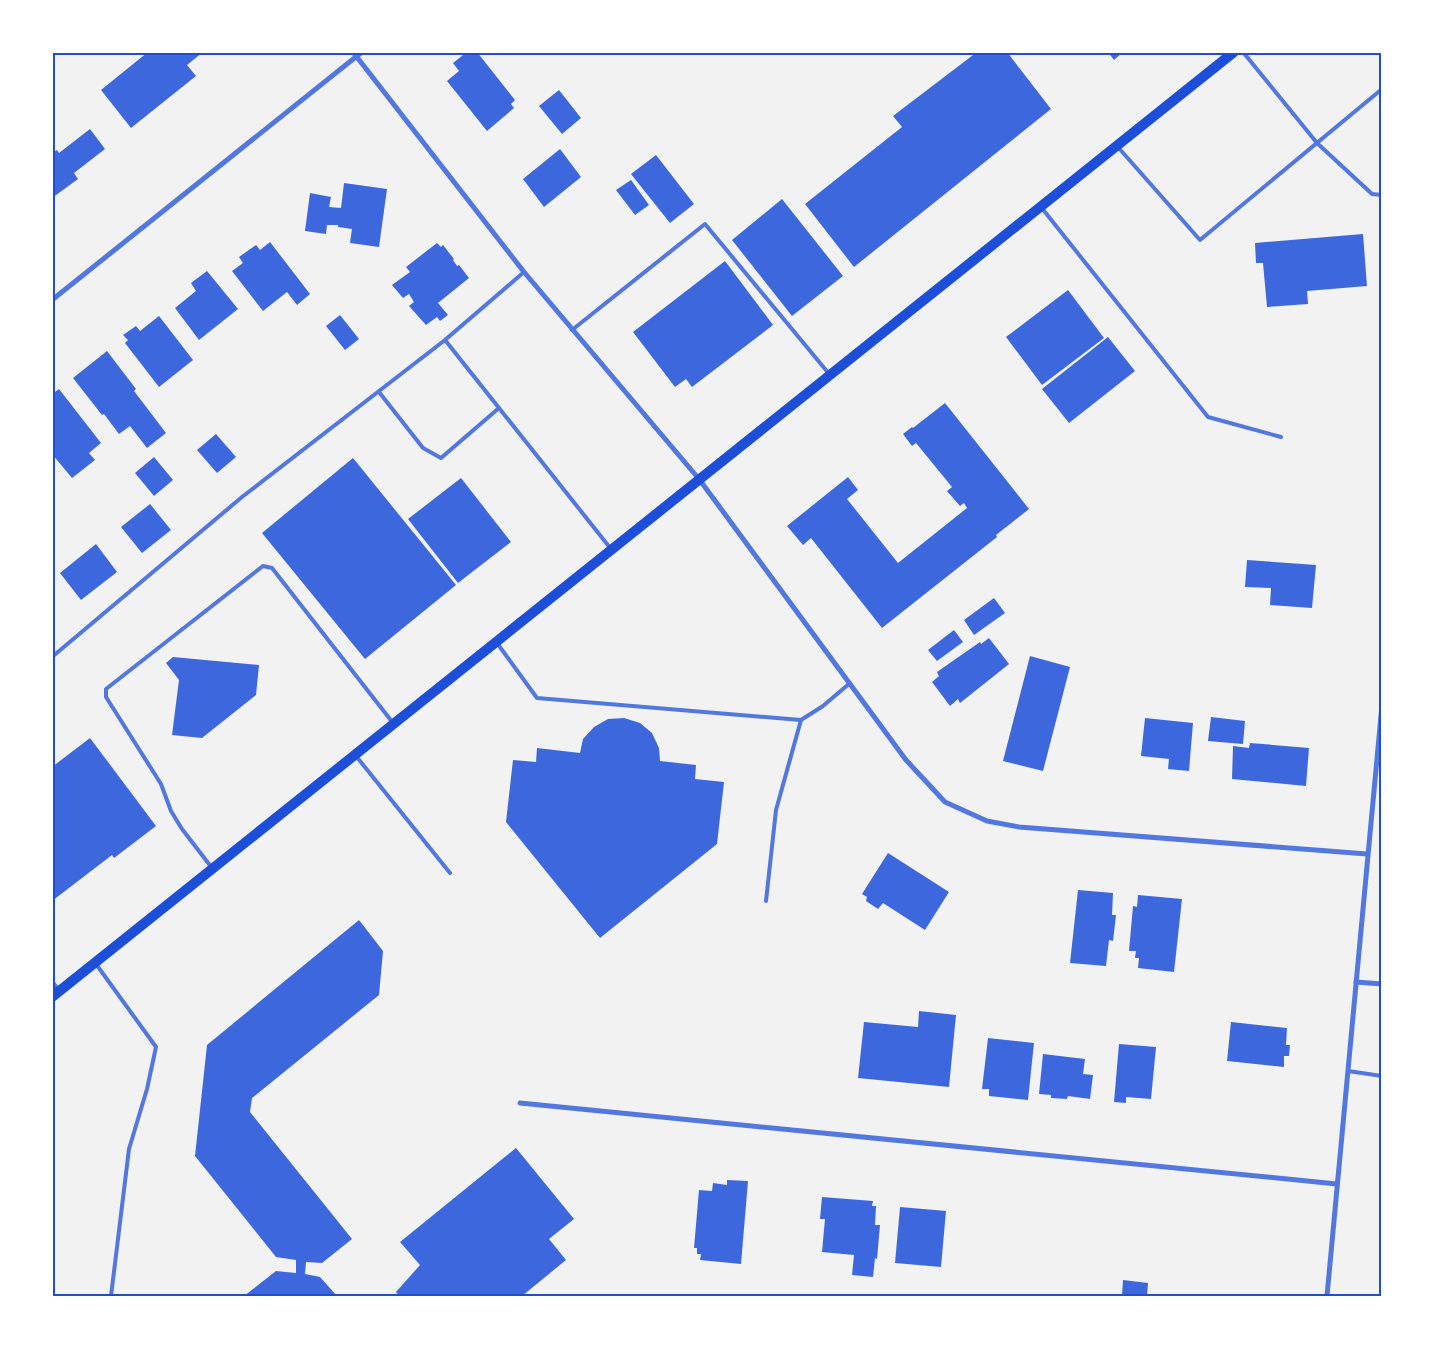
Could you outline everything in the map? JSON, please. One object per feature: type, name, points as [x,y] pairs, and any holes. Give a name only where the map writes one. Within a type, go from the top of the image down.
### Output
[{"type":"main road","points":[[56,994],[1234,52]]},
{"type":"street","points":[[52,300],[355,55],[362,52]]},
{"type":"street","points":[[355,55],[524,272],[699,479],[906,760],[945,802],[987,821],[1019,827],[1367,854]]},
{"type":"street","points":[[1327,1296],[1382,705]]},
{"type":"street","points":[[52,982],[56,994]]},
{"type":"street","points":[[1356,982],[1382,984]]},
{"type":"street","points":[[520,1103],[1337,1184]]},
{"type":"lane","points":[[1243,52],[1316,143],[1372,194],[1382,195]]},
{"type":"lane","points":[[1117,146],[1200,240],[1382,89]]},
{"type":"lane","points":[[1041,207],[1208,417],[1281,437]]},
{"type":"lane","points":[[572,330],[705,224],[830,375]]},
{"type":"lane","points":[[52,656],[242,497],[445,340],[524,272]]},
{"type":"lane","points":[[445,340],[611,549]]},
{"type":"lane","points":[[379,392],[423,448],[441,458],[499,408]]},
{"type":"lane","points":[[212,868],[174,816],[161,784],[106,697],[106,689],[263,566],[272,568],[393,724]]},
{"type":"lane","points":[[496,642],[537,698],[801,720],[823,706],[850,682]]},
{"type":"lane","points":[[766,900],[776,810],[801,720]]},
{"type":"lane","points":[[355,754],[450,872]]},
{"type":"lane","points":[[95,962],[156,1048],[148,1090],[129,1148],[111,1296]]},
{"type":"lane","points":[[1348,1071],[1382,1076]]},
{"type":"building","points":[[148,52],[203,52],[187,65],[196,76],[131,128],[101,90]]},
{"type":"building","points":[[467,52],[477,52],[515,100],[511,104],[514,108],[487,131],[447,81],[459,71],[453,63]]},
{"type":"building","points":[[977,52],[1007,52],[1051,109],[854,267],[805,204],[902,127],[893,116]]},
{"type":"building","points":[[1108,52],[1123,52],[1114,60]]},
{"type":"building","points":[[559,90],[581,118],[562,134],[539,106]]},
{"type":"building","points":[[90,129],[105,149],[74,173],[78,179],[52,198],[52,153],[57,150],[59,153]]},
{"type":"building","points":[[560,149],[581,177],[544,207],[523,179]]},
{"type":"building","points":[[656,155],[694,204],[670,223],[631,174]]},
{"type":"building","points":[[631,180],[649,205],[635,215],[616,190]]},
{"type":"building","points":[[344,183],[387,189],[379,247],[350,243],[352,229],[338,227],[338,225],[327,225],[326,234],[305,231],[310,193],[331,197],[329,207],[341,208]]},
{"type":"building","points":[[782,199],[843,276],[792,316],[732,240]]},
{"type":"building","points":[[1363,234],[1367,286],[1307,291],[1308,304],[1267,307],[1263,263],[1256,263],[1255,243]]},
{"type":"building","points":[[270,242],[310,294],[297,305],[287,292],[263,311],[232,271],[243,263],[239,257],[256,245],[260,250]]},
{"type":"building","points":[[437,243],[441,247],[443,245],[457,266],[459,265],[469,278],[438,303],[448,315],[440,321],[437,317],[426,325],[409,306],[414,302],[409,294],[403,298],[392,285],[410,272],[406,267]]},
{"type":"building","points":[[725,261],[773,325],[692,387],[686,379],[675,387],[633,332]]},
{"type":"building","points":[[207,271],[238,309],[199,340],[175,308],[196,291],[191,283]]},
{"type":"building","points":[[1068,290],[1104,338],[1042,385],[1006,337]]},
{"type":"building","points":[[340,315],[359,339],[345,350],[326,326]]},
{"type":"building","points":[[159,316],[193,360],[159,387],[125,343],[128,340],[123,335],[136,326],[140,331]]},
{"type":"building","points":[[1108,337],[1135,371],[1069,423],[1042,389]]},
{"type":"building","points":[[107,351],[166,433],[147,448],[130,426],[119,434],[73,378]]},
{"type":"building","points":[[59,389],[101,443],[89,453],[95,460],[72,478],[52,454],[52,394]]},
{"type":"building","points":[[945,403],[1029,509],[996,535],[997,537],[882,628],[811,538],[803,545],[787,526],[848,477],[858,490],[847,499],[898,563],[967,508],[964,503],[960,506],[947,491],[952,487],[916,443],[912,446],[903,434]]},
{"type":"building","points":[[216,434],[236,457],[217,473],[197,450]]},
{"type":"building","points":[[154,457],[173,480],[154,496],[135,473]]},
{"type":"building","points":[[353,458],[456,585],[365,659],[262,533]]},
{"type":"building","points":[[461,478],[511,542],[458,583],[408,519]]},
{"type":"building","points":[[150,504],[171,530],[142,553],[121,527]]},
{"type":"building","points":[[96,544],[117,572],[81,600],[60,573]]},
{"type":"building","points":[[1247,560],[1316,565],[1312,608],[1270,605],[1271,588],[1245,587]]},
{"type":"building","points":[[994,598],[1005,613],[974,635],[964,620]]},
{"type":"building","points":[[954,630],[963,642],[937,661],[928,650]]},
{"type":"building","points":[[989,638],[1009,664],[960,703],[958,699],[950,706],[932,682],[939,676],[937,672],[980,642],[981,644]]},
{"type":"building","points":[[1030,656],[1070,667],[1043,771],[1003,761]]},
{"type":"building","points":[[173,657],[259,665],[256,695],[202,738],[172,735],[179,680],[166,663]]},
{"type":"building","points":[[1211,717],[1245,721],[1243,744],[1208,741]]},
{"type":"building","points":[[624,718],[640,723],[652,733],[659,748],[660,761],[696,765],[695,779],[724,782],[717,844],[600,938],[506,822],[513,760],[536,762],[537,748],[580,753],[583,739],[594,727],[608,719]]},
{"type":"building","points":[[1145,718],[1193,723],[1189,771],[1168,769],[1169,759],[1141,756]]},
{"type":"building","points":[[90,738],[156,826],[114,858],[112,855],[52,901],[52,767]]},
{"type":"building","points":[[1250,743],[1309,748],[1306,786],[1232,779],[1233,746],[1249,748]]},
{"type":"building","points":[[888,853],[949,892],[925,930],[883,903],[878,909],[866,901],[867,897],[862,894]]},
{"type":"building","points":[[1078,890],[1113,893],[1112,915],[1116,915],[1113,941],[1109,940],[1106,966],[1070,963]]},
{"type":"building","points":[[1138,895],[1182,899],[1174,972],[1138,968],[1139,958],[1135,958],[1136,951],[1129,951],[1133,906],[1137,907]]},
{"type":"building","points":[[359,920],[383,951],[379,995],[252,1098],[250,1112],[352,1239],[322,1263],[306,1262],[305,1274],[320,1277],[337,1296],[244,1296],[276,1271],[296,1273],[296,1260],[276,1257],[195,1156],[207,1045]]},
{"type":"building","points":[[919,1011],[956,1015],[949,1087],[858,1078],[864,1022],[918,1027]]},
{"type":"building","points":[[1231,1022],[1287,1028],[1286,1045],[1290,1045],[1289,1056],[1284,1056],[1284,1067],[1227,1061]]},
{"type":"building","points":[[988,1038],[1034,1043],[1028,1100],[989,1096],[989,1089],[982,1089]]},
{"type":"building","points":[[1119,1044],[1156,1047],[1151,1099],[1126,1097],[1126,1103],[1114,1102]]},
{"type":"building","points":[[1043,1054],[1085,1059],[1083,1074],[1093,1075],[1090,1099],[1068,1096],[1067,1099],[1051,1098],[1051,1095],[1039,1094]]},
{"type":"building","points":[[516,1148],[574,1219],[549,1239],[566,1260],[522,1296],[399,1296],[396,1292],[420,1265],[400,1242]]},
{"type":"building","points":[[727,1180],[748,1181],[741,1264],[700,1260],[701,1254],[697,1254],[697,1248],[694,1248],[699,1190],[712,1191],[713,1183],[727,1185]]},
{"type":"building","points":[[822,1197],[873,1201],[872,1206],[876,1206],[875,1225],[880,1225],[877,1259],[875,1258],[873,1277],[852,1275],[854,1255],[822,1252],[825,1219],[820,1219]]},
{"type":"building","points":[[900,1207],[946,1211],[941,1267],[895,1263]]},
{"type":"building","points":[[1123,1280],[1148,1283],[1147,1296],[1122,1296]]}]
